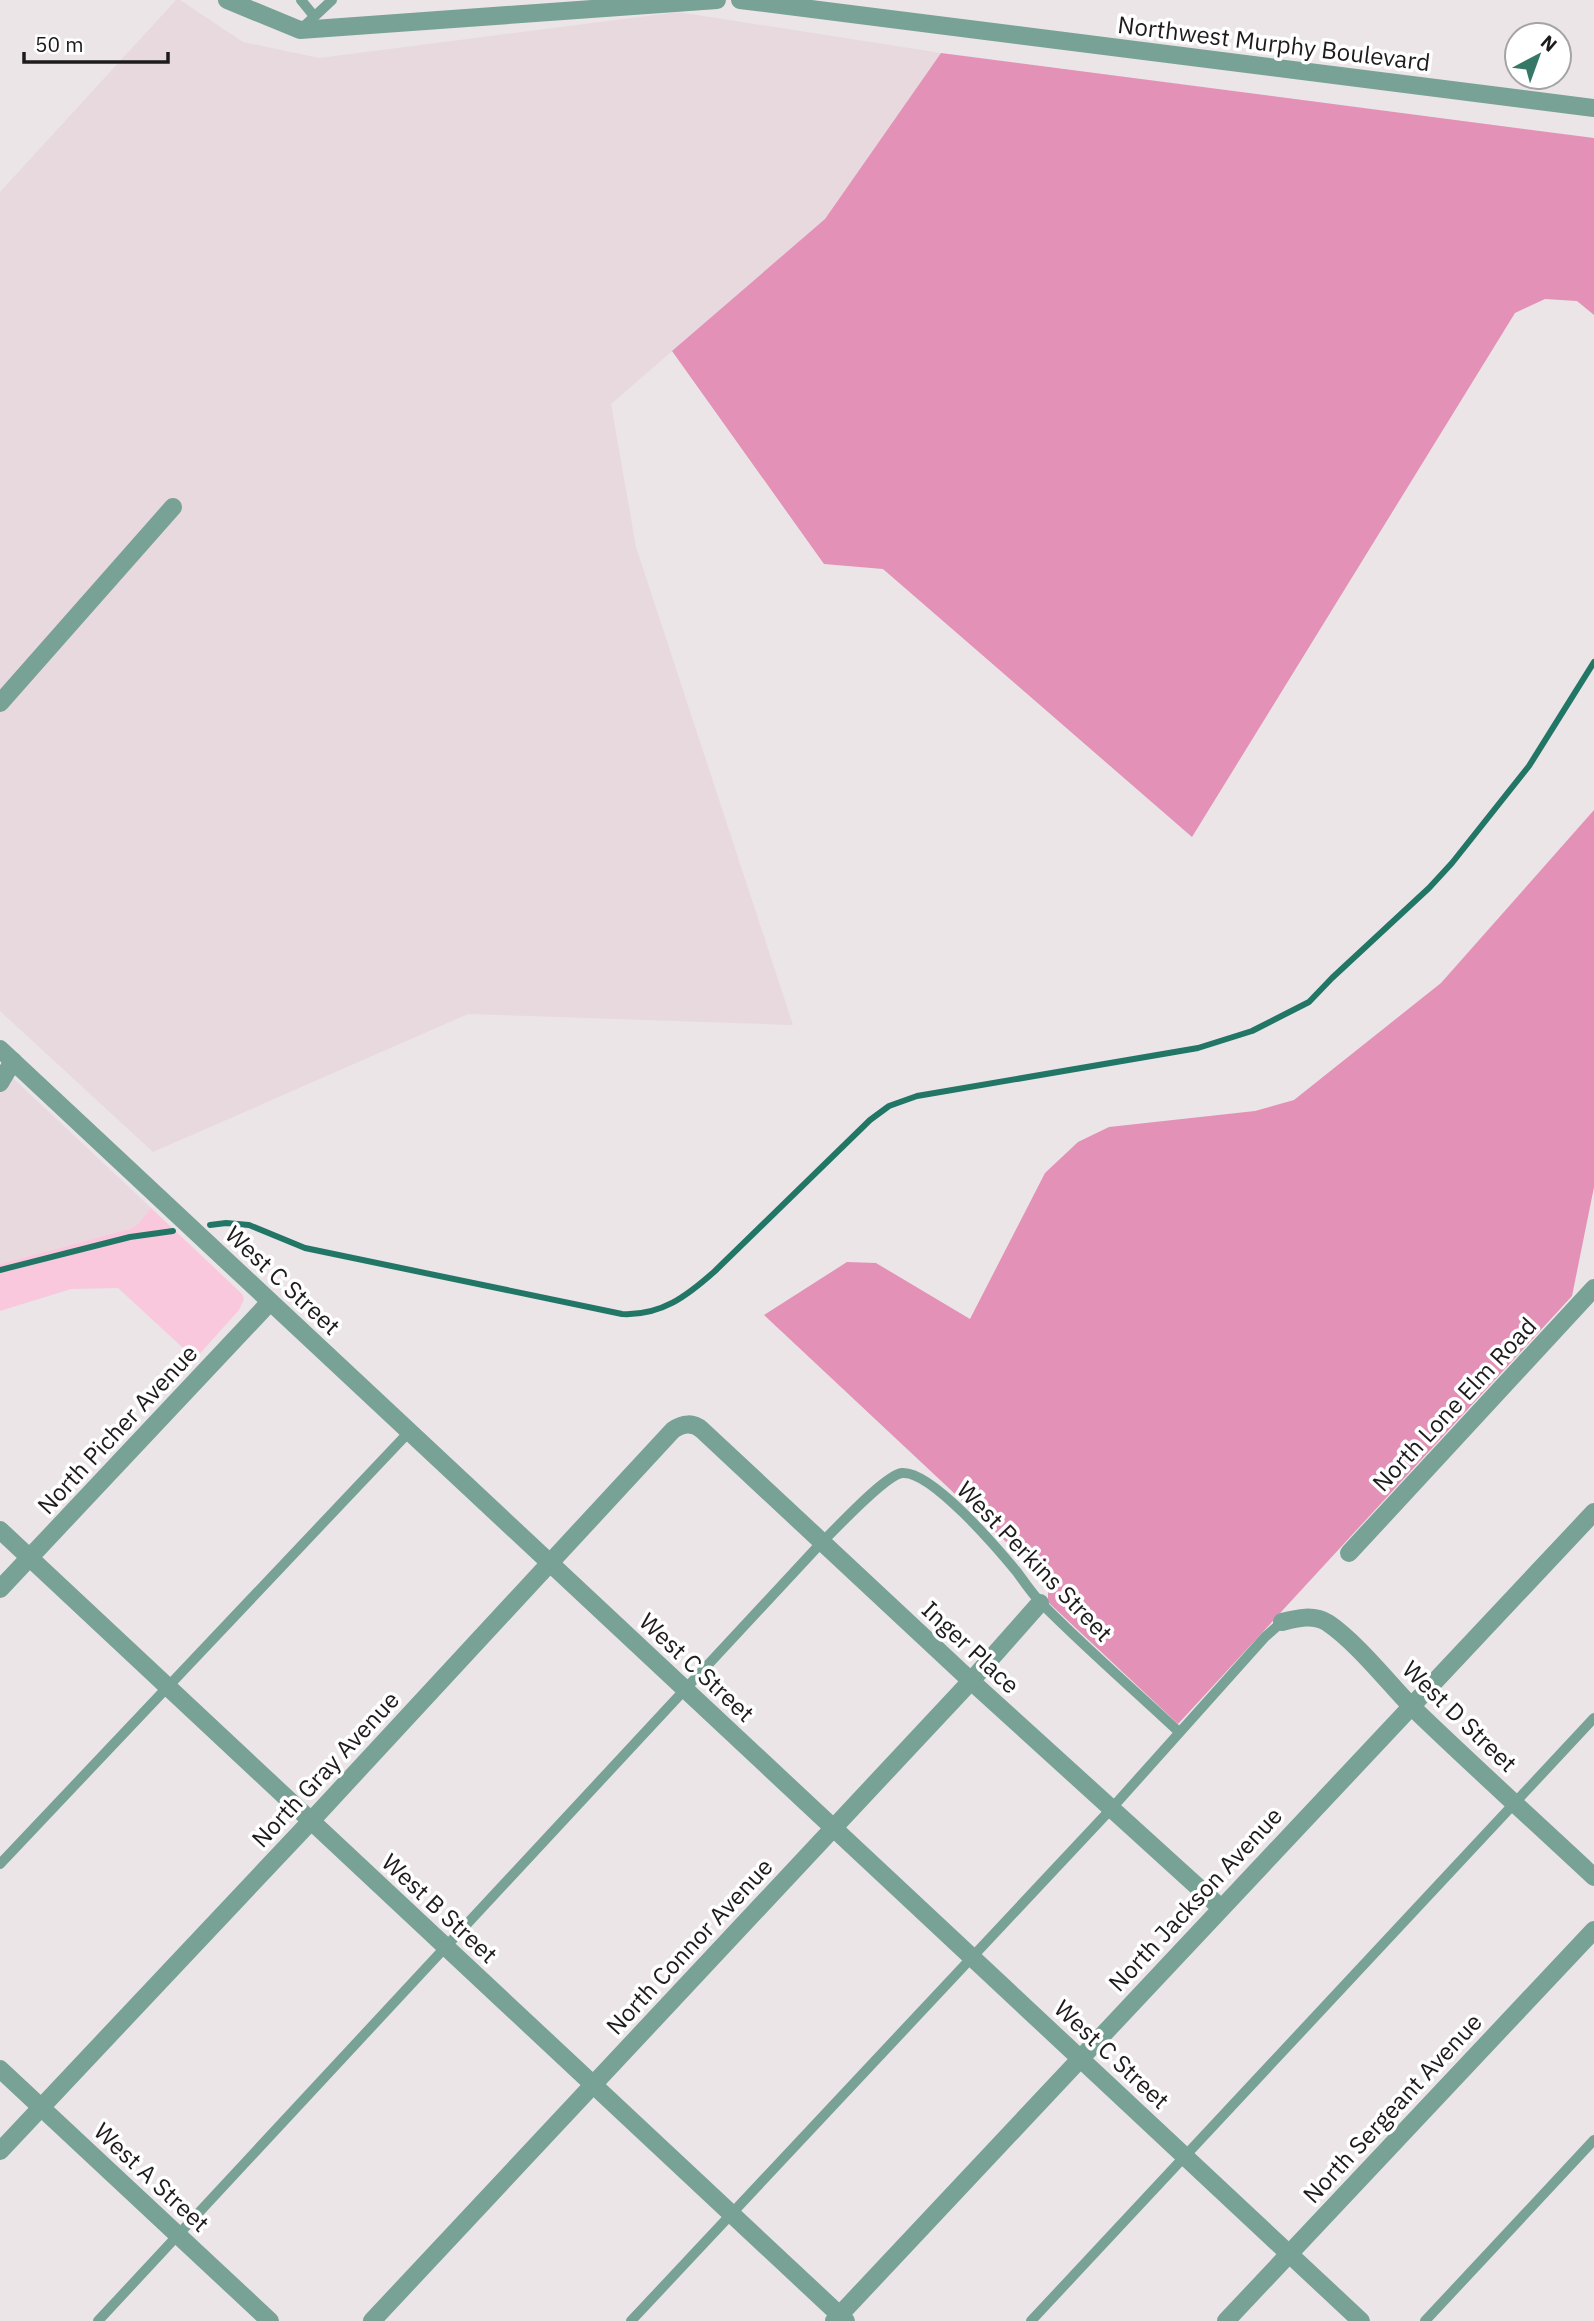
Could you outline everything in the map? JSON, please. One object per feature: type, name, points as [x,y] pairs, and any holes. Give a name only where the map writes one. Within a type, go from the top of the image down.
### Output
[{"type":"street","points":[[227,0],[300,30],[717,0]]},
{"type":"street","name":"Northwest Murphy Boulevard","points":[[740,0],[1594,108]]},
{"type":"street","points":[[0,702],[173,507]]},
{"type":"street","points":[[0,1083],[7,1055]]},
{"type":"street","name":"West C Street","points":[[7,1055],[1361,2321]]},
{"type":"street","name":"North Lone Elm Road","points":[[1349,1553],[1594,1288]]},
{"type":"street","name":"North Picher Avenue","points":[[0,1589],[270,1302]]},
{"type":"street","name":"Inger Place","points":[[689,1424],[702,1430],[971,1681],[1221,1908]]},
{"type":"street","name":"North Gray Avenue","points":[[0,2151],[311,1821],[673,1430],[680,1425],[689,1424]]},
{"type":"street","name":"North Jackson Avenue","points":[[840,2319],[1080,2058],[1594,1512]]},
{"type":"street","name":"West B Street","points":[[0,1530],[840,2319]]},
{"type":"street","name":"North Connor Avenue","points":[[372,2321],[1041,1603]]},
{"type":"street","name":"West D Street","points":[[1282,1622],[1299,1618],[1327,1622],[1594,1877]]},
{"type":"street","name":"North Sergeant Avenue","points":[[1226,2321],[1594,1930]]},
{"type":"street","name":"West A Street","points":[[0,2069],[270,2321]]},
{"type":"lane","points":[[301,0],[314,16]]},
{"type":"lane","points":[[300,30],[332,0]]},
{"type":"lane","points":[[0,1864],[409,1432]]},
{"type":"lane","name":"West Perkins Street","points":[[822,1542],[890,1478],[899,1473],[911,1473],[950,1500],[988,1536],[1041,1603],[1179,1732]]},
{"type":"lane","points":[[98,2321],[822,1542]]},
{"type":"lane","points":[[631,2321],[1112,1808],[1265,1637],[1282,1622]]},
{"type":"lane","points":[[1031,2321],[1594,1718]]},
{"type":"lane","points":[[1425,2321],[1594,2140]]},
{"type":"shaded area","points":[[176,0],[180,0],[243,42],[319,58],[678,12],[941,53],[825,219],[611,404],[636,547],[793,1025],[468,1014],[153,1152],[0,1011],[0,192]]},
{"type":"shaded area","points":[[941,53],[1594,138],[1594,315],[1577,301],[1545,299],[1515,313],[1192,837],[883,569],[824,564],[672,351],[825,219]]},
{"type":"shaded area","points":[[1594,810],[1594,1187],[1572,1296],[1178,1724],[1048,1602],[1048,1581],[764,1315],[847,1262],[876,1263],[970,1319],[1045,1173],[1078,1142],[1109,1127],[1255,1111],[1294,1100],[1441,983]]},
{"type":"shaded area","points":[[0,1066],[151,1208],[138,1224],[129,1229],[0,1264]]},
{"type":"shaded area","points":[[151,1208],[242,1294],[244,1299],[239,1310],[195,1359],[118,1288],[71,1289],[0,1311],[0,1264],[129,1229],[138,1224]]},
{"type":"waterway","points":[[210,1225],[249,1225],[305,1248],[622,1314],[636,1314],[661,1308],[684,1296],[715,1271],[870,1120],[889,1106],[917,1096],[1198,1048],[1252,1031],[1309,1002],[1452,863],[1529,766],[1594,662]]},
{"type":"waterway","points":[[0,1270],[130,1237],[173,1231]]}]
